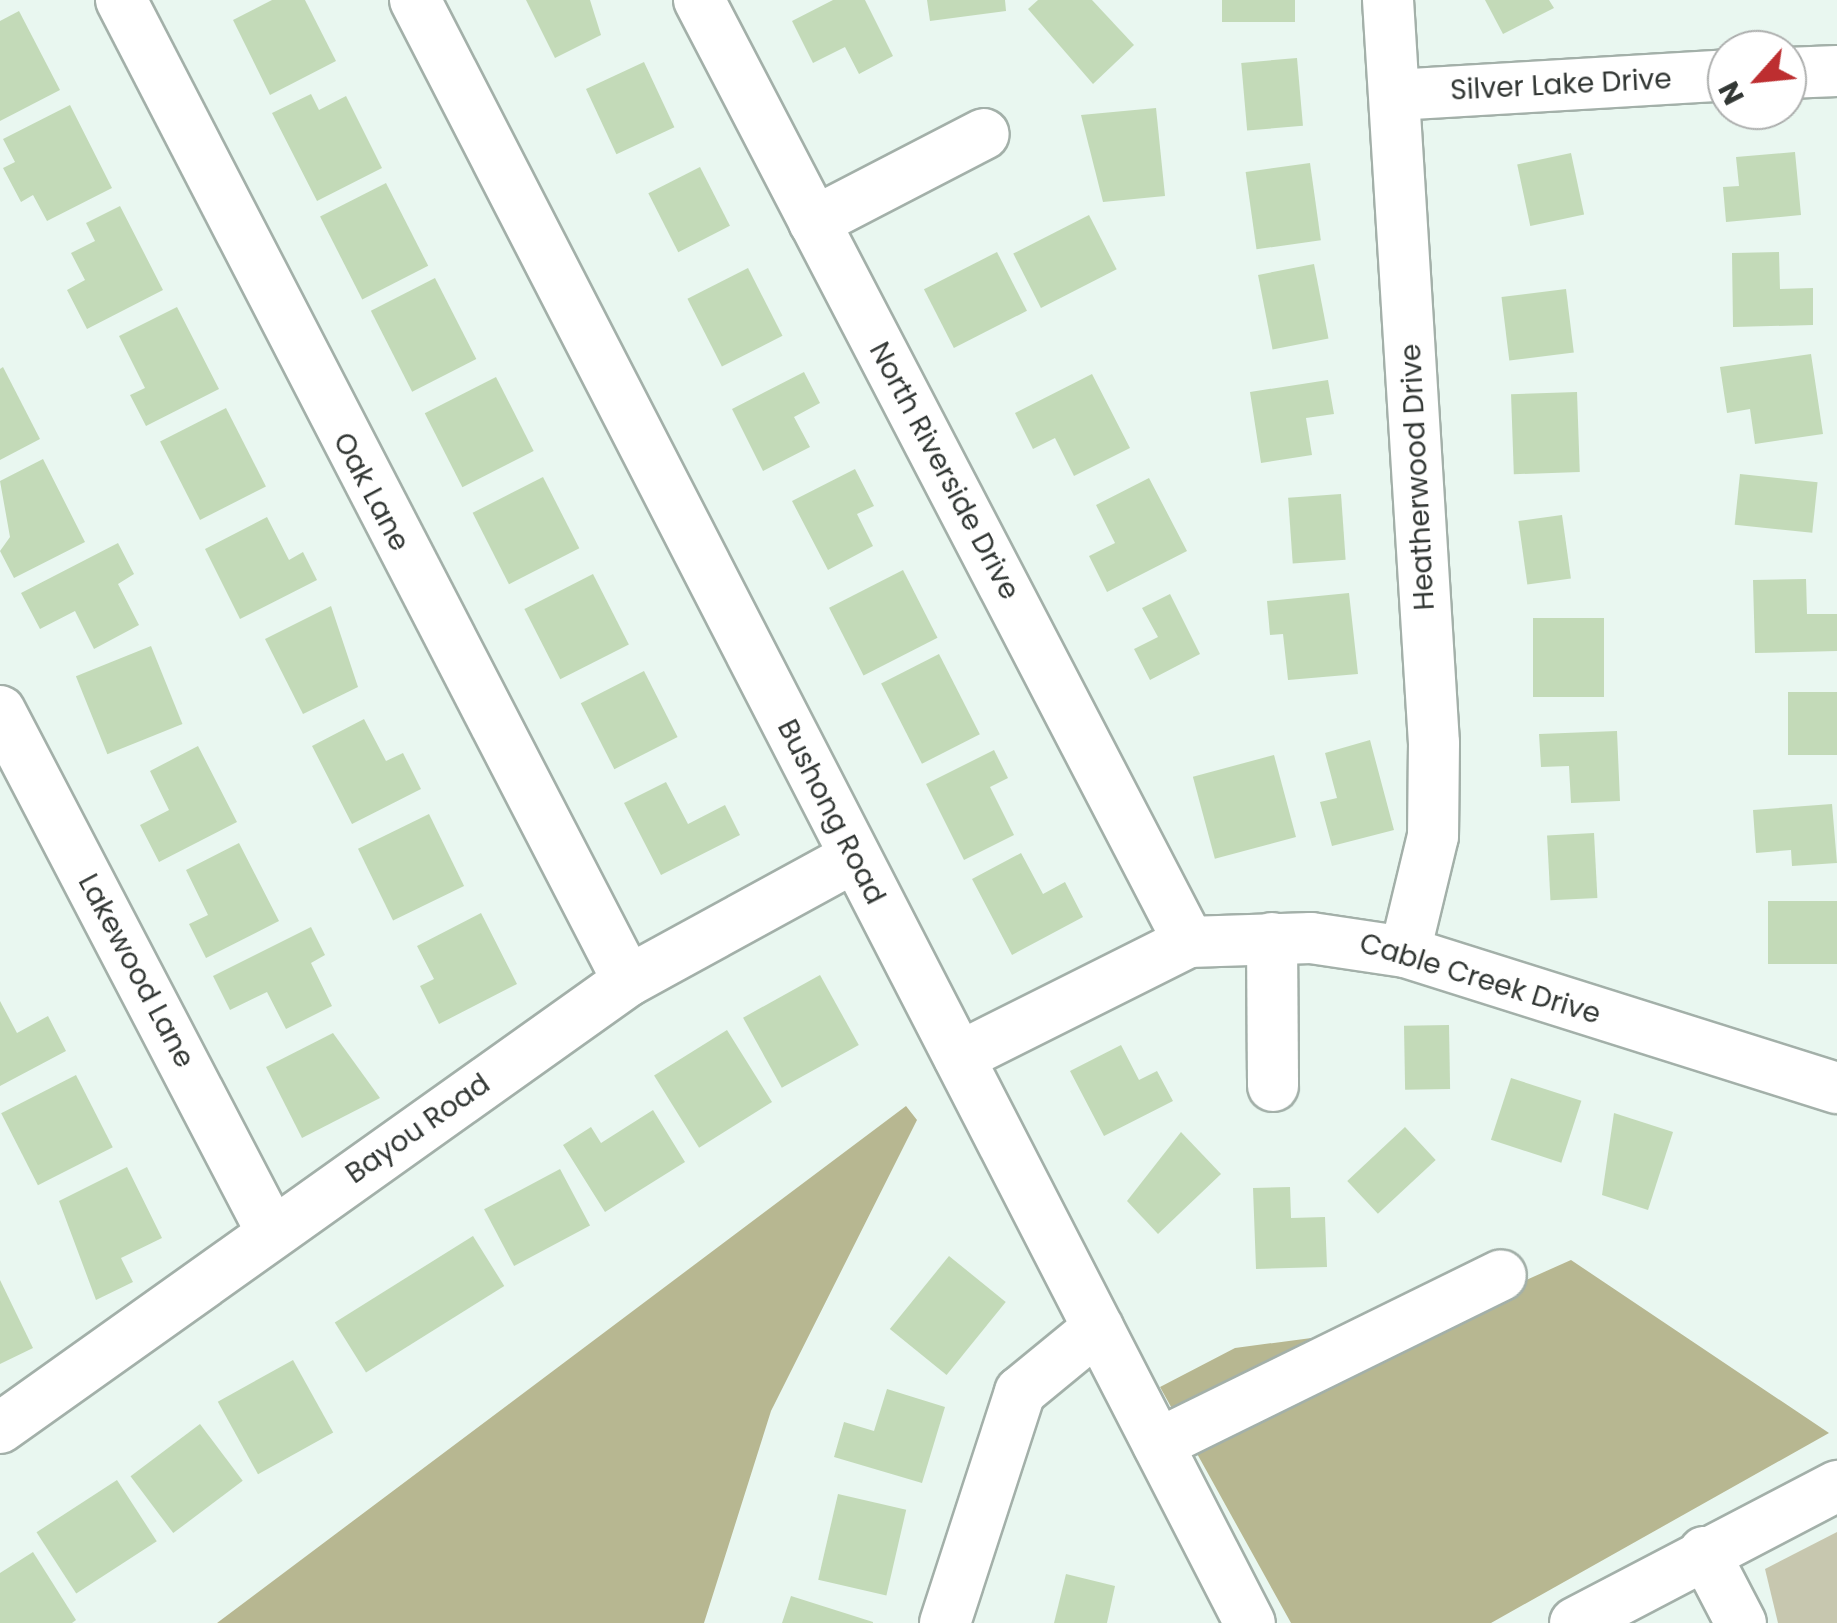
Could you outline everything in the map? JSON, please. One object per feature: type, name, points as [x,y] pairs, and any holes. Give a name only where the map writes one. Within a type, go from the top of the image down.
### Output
[{"type":"street","name":"Oak Lane","points":[[120,0],[628,981]]},
{"type":"street","name":"Bushong Road","points":[[416,0],[853,858],[1250,1623]]},
{"type":"street","name":"North Riverside Drive","points":[[699,0],[1189,942]]},
{"type":"street","name":"Heatherwood Drive","points":[[1388,0],[1434,744],[1433,836],[1405,952]]},
{"type":"street","points":[[1807,72],[1837,71]]},
{"type":"street","name":"Silver Lake Drive","points":[[1395,95],[1707,77]]},
{"type":"street","points":[[814,222],[984,134]]},
{"type":"street","name":"Lakewood Lane","points":[[0,711],[271,1231]]},
{"type":"street","name":"Bayou Road","points":[[0,1428],[271,1231],[628,981],[853,858]]},
{"type":"street","points":[[1272,938],[1274,1086]]},
{"type":"street","name":"Cable Creek Drive","points":[[960,1058],[1189,942],[1272,938],[1405,952],[1837,1088]]},
{"type":"street","points":[[1158,1444],[1501,1275]]},
{"type":"street","points":[[946,1623],[1020,1392],[1098,1328]]},
{"type":"street","points":[[1575,1623],[1704,1552],[1837,1486]]},
{"type":"street","points":[[1704,1552],[1741,1623]]},
{"type":"green space","points":[[906,1106],[917,1120],[771,1411],[704,1623],[217,1623]]},
{"type":"green space","points":[[1571,1260],[1829,1433],[1491,1623],[1291,1623],[1160,1387],[1235,1348],[1432,1322]]},
{"type":"green space","points":[[1837,1532],[1837,1623],[1778,1623],[1765,1569]]},
{"type":"building","points":[[272,0],[305,0],[336,61],[270,95],[233,20]]},
{"type":"building","points":[[526,0],[590,0],[601,35],[555,58]]},
{"type":"building","points":[[833,0],[865,0],[893,56],[859,74],[845,47],[813,63],[792,21]]},
{"type":"building","points":[[927,0],[1005,0],[1006,11],[930,21]]},
{"type":"building","points":[[1038,0],[1092,0],[1134,45],[1093,84],[1028,9]]},
{"type":"building","points":[[1222,0],[1295,0],[1295,22],[1222,22]]},
{"type":"building","points":[[1485,0],[1549,0],[1554,8],[1503,34]]},
{"type":"building","points":[[19,11],[60,90],[0,121],[0,21]]},
{"type":"building","points":[[1297,58],[1303,126],[1247,131],[1241,63]]},
{"type":"building","points":[[644,62],[674,127],[616,154],[586,89]]},
{"type":"building","points":[[311,94],[319,110],[346,96],[382,168],[317,201],[272,113]]},
{"type":"building","points":[[70,105],[112,188],[47,221],[33,195],[21,202],[3,168],[15,162],[3,139]]},
{"type":"building","points":[[1156,108],[1165,196],[1103,202],[1081,115]]},
{"type":"building","points":[[1795,152],[1801,215],[1726,222],[1723,187],[1739,186],[1736,157]]},
{"type":"building","points":[[1571,153],[1584,215],[1530,226],[1517,164]]},
{"type":"building","points":[[1310,163],[1321,240],[1256,249],[1246,172]]},
{"type":"building","points":[[700,167],[730,226],[678,252],[648,193]]},
{"type":"building","points":[[386,183],[428,266],[362,299],[320,217]]},
{"type":"building","points":[[120,206],[163,290],[87,329],[67,290],[85,280],[71,253],[95,241],[86,223]]},
{"type":"building","points":[[1089,215],[1117,269],[1041,308],[1013,254]]},
{"type":"building","points":[[997,252],[1027,311],[954,348],[924,289]]},
{"type":"building","points":[[1779,252],[1780,289],[1813,288],[1813,325],[1733,327],[1732,253]]},
{"type":"building","points":[[1314,264],[1329,339],[1273,349],[1258,275]]},
{"type":"building","points":[[748,268],[783,336],[722,367],[687,299]]},
{"type":"building","points":[[435,278],[476,359],[412,392],[371,311]]},
{"type":"building","points":[[1566,289],[1574,353],[1509,360],[1501,297]]},
{"type":"building","points":[[177,307],[219,389],[146,426],[130,395],[145,388],[119,336]]},
{"type":"building","points":[[1811,354],[1823,434],[1755,444],[1750,409],[1727,413],[1720,367]]},
{"type":"building","points":[[3,367],[40,439],[0,460],[0,369]]},
{"type":"building","points":[[804,372],[820,403],[794,417],[810,447],[763,471],[732,409]]},
{"type":"building","points":[[1092,374],[1130,448],[1074,476],[1055,438],[1033,449],[1015,413]]},
{"type":"building","points":[[496,377],[534,451],[462,487],[425,413]]},
{"type":"building","points":[[1328,380],[1334,414],[1306,418],[1312,455],[1261,463],[1250,392]]},
{"type":"building","points":[[1577,392],[1580,472],[1514,474],[1511,394]]},
{"type":"building","points":[[226,408],[266,486],[200,520],[160,442]]},
{"type":"building","points":[[43,459],[85,542],[14,578],[0,551],[10,537],[0,481]]},
{"type":"building","points":[[855,469],[874,506],[857,514],[873,546],[828,570],[792,501]]},
{"type":"building","points":[[1740,474],[1818,482],[1812,533],[1735,525]]},
{"type":"building","points":[[543,477],[579,548],[509,584],[473,513]]},
{"type":"building","points":[[1149,478],[1187,551],[1107,592],[1089,556],[1115,543],[1096,505]]},
{"type":"building","points":[[1341,494],[1346,560],[1293,564],[1288,498]]},
{"type":"building","points":[[1562,515],[1571,578],[1527,585],[1518,521]]},
{"type":"building","points":[[267,517],[289,560],[303,552],[317,580],[240,619],[205,549]]},
{"type":"building","points":[[118,543],[134,574],[118,584],[139,625],[94,649],[75,611],[40,629],[21,593]]},
{"type":"building","points":[[903,570],[938,638],[864,675],[829,608]]},
{"type":"building","points":[[593,574],[629,644],[560,679],[524,609]]},
{"type":"building","points":[[1806,579],[1807,614],[1837,614],[1837,651],[1755,653],[1753,580]]},
{"type":"building","points":[[1349,593],[1358,674],[1288,680],[1283,634],[1270,635],[1267,601]]},
{"type":"building","points":[[1170,594],[1200,654],[1150,680],[1134,649],[1158,637],[1142,608]]},
{"type":"building","points":[[331,606],[358,687],[303,714],[265,639]]},
{"type":"building","points":[[1533,618],[1604,618],[1604,697],[1533,697]]},
{"type":"building","points":[[151,646],[182,724],[107,754],[76,676]]},
{"type":"building","points":[[939,654],[980,734],[922,764],[881,684]]},
{"type":"building","points":[[644,671],[678,737],[614,769],[581,703]]},
{"type":"building","points":[[1788,692],[1837,692],[1837,755],[1788,755]]},
{"type":"building","points":[[364,719],[386,761],[403,753],[421,789],[352,824],[312,746]]},
{"type":"building","points":[[1617,731],[1620,801],[1571,803],[1569,766],[1541,767],[1539,734]]},
{"type":"building","points":[[1370,740],[1394,830],[1332,846],[1320,802],[1337,798],[1325,753]]},
{"type":"building","points":[[198,746],[237,822],[159,862],[140,825],[169,810],[150,771]]},
{"type":"building","points":[[994,750],[1008,778],[990,787],[1014,835],[964,860],[926,784]]},
{"type":"building","points":[[1274,755],[1296,837],[1215,859],[1193,777]]},
{"type":"building","points":[[666,782],[688,824],[725,805],[740,835],[661,875],[624,803]]},
{"type":"building","points":[[1832,804],[1837,863],[1792,866],[1791,850],[1756,853],[1753,810]]},
{"type":"building","points":[[429,814],[464,886],[393,921],[358,849]]},
{"type":"building","points":[[1594,833],[1597,898],[1550,900],[1547,835]]},
{"type":"building","points":[[239,843],[279,921],[206,958],[189,924],[208,915],[186,870]]},
{"type":"building","points":[[1021,853],[1043,894],[1065,882],[1083,917],[1012,955],[972,879]]},
{"type":"building","points":[[1768,901],[1837,901],[1837,964],[1768,964]]},
{"type":"building","points":[[481,913],[517,984],[439,1024],[420,986],[434,979],[417,946]]},
{"type":"building","points":[[311,927],[325,955],[311,963],[332,1006],[286,1029],[267,992],[230,1010],[213,976]]},
{"type":"building","points":[[820,975],[859,1045],[782,1088],[743,1018]]},
{"type":"building","points":[[0,1001],[17,1033],[48,1016],[66,1051],[0,1086]]},
{"type":"building","points":[[1449,1025],[1450,1089],[1405,1090],[1404,1026]]},
{"type":"building","points":[[727,1030],[772,1102],[699,1148],[654,1076]]},
{"type":"building","points":[[333,1033],[380,1098],[302,1138],[266,1067]]},
{"type":"building","points":[[1121,1045],[1139,1080],[1157,1071],[1173,1101],[1104,1136],[1070,1071]]},
{"type":"building","points":[[76,1075],[113,1147],[38,1185],[1,1113]]},
{"type":"building","points":[[1511,1078],[1581,1101],[1561,1163],[1491,1140]]},
{"type":"building","points":[[653,1110],[685,1162],[605,1212],[563,1145],[591,1127],[601,1143]]},
{"type":"building","points":[[1614,1113],[1673,1132],[1648,1210],[1602,1195]]},
{"type":"building","points":[[1405,1127],[1436,1160],[1378,1214],[1347,1181]]},
{"type":"building","points":[[1181,1132],[1221,1174],[1158,1234],[1127,1201]]},
{"type":"building","points":[[127,1167],[162,1238],[121,1258],[133,1282],[96,1300],[59,1201]]},
{"type":"building","points":[[560,1169],[590,1226],[514,1266],[484,1209]]},
{"type":"building","points":[[1290,1187],[1291,1218],[1325,1217],[1327,1267],[1256,1269],[1253,1188]]},
{"type":"building","points":[[473,1236],[504,1286],[366,1372],[335,1322]]},
{"type":"building","points":[[949,1256],[1006,1302],[947,1375],[890,1329]]},
{"type":"building","points":[[0,1280],[33,1348],[0,1364]]},
{"type":"building","points":[[293,1360],[333,1433],[258,1474],[218,1402]]},
{"type":"building","points":[[887,1389],[945,1407],[922,1483],[834,1457],[844,1422],[874,1431]]},
{"type":"building","points":[[200,1424],[243,1481],[173,1533],[131,1476]]},
{"type":"building","points":[[117,1480],[157,1541],[76,1594],[36,1532]]},
{"type":"building","points":[[838,1494],[906,1510],[886,1595],[818,1580]]},
{"type":"building","points":[[33,1552],[76,1620],[72,1623],[0,1623],[0,1573]]},
{"type":"building","points":[[1066,1574],[1115,1586],[1107,1623],[1054,1623]]},
{"type":"building","points":[[791,1596],[873,1622],[873,1623],[782,1623]]}]
